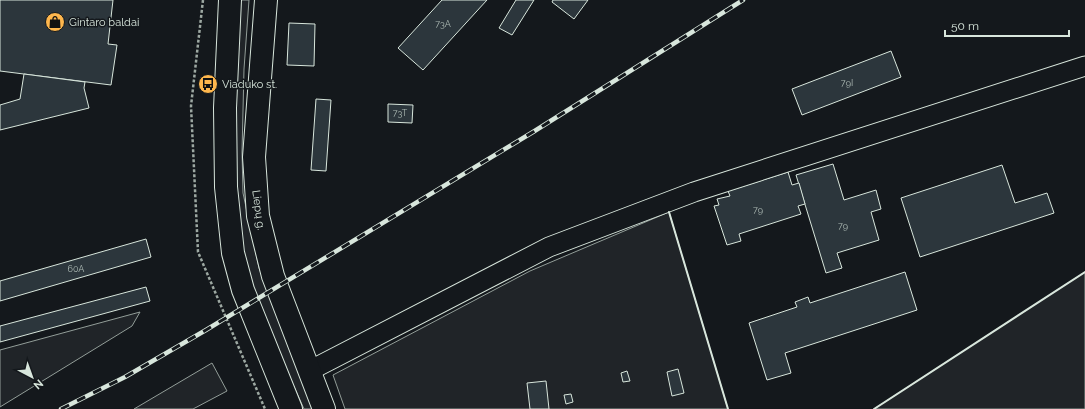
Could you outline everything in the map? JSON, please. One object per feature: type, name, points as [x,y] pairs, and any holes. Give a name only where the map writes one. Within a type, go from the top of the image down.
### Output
[{"type":"main road","points":[[230,0],[225,108],[225,147],[226,187],[233,253],[243,290],[291,409]]},
{"type":"main road","name":"Liepų g.","points":[[266,0],[254,157],[258,216],[273,276],[324,409]]},
{"type":"street","points":[[310,371],[549,247],[694,192],[1085,66]]},
{"type":"shaded area","points":[[239,0],[249,0],[244,69],[242,152],[243,193],[259,268],[313,409],[304,409],[257,299],[244,253],[240,230],[235,173]]},
{"type":"shaded area","points":[[669,212],[728,409],[345,409],[333,375],[530,271]]},
{"type":"shaded area","points":[[1085,272],[1085,409],[874,409]]},
{"type":"shaded area","points":[[140,312],[132,326],[0,407],[0,350]]},
{"type":"shaded area","points":[[212,363],[227,391],[193,409],[134,409]]},
{"type":"building","name":"Gintaro baldai","points":[[0,0],[113,0],[108,44],[117,45],[111,85],[0,71]]},
{"type":"building","points":[[442,0],[487,0],[423,70],[398,48]]},
{"type":"building","points":[[516,0],[534,0],[512,35],[499,28]]},
{"type":"building","points":[[553,0],[588,0],[574,19],[552,2]]},
{"type":"building","points":[[289,23],[315,24],[314,66],[287,65]]},
{"type":"building","points":[[891,51],[901,77],[802,115],[792,89]]},
{"type":"building","points":[[24,74],[85,82],[84,88],[89,108],[0,130],[0,105],[20,99]]},
{"type":"building","points":[[316,99],[331,100],[326,171],[311,170]]},
{"type":"building","points":[[388,104],[413,105],[412,123],[388,122]]},
{"type":"building","points":[[833,164],[844,200],[876,190],[881,209],[871,212],[879,240],[837,253],[842,268],[826,273],[796,175]]},
{"type":"building","points":[[1002,165],[1015,203],[1047,193],[1054,213],[920,257],[901,198]]},
{"type":"building","points":[[788,172],[792,185],[799,183],[805,204],[798,206],[801,214],[739,234],[741,241],[727,245],[714,206],[719,205],[717,199],[730,196],[728,191]]},
{"type":"building","points":[[146,239],[151,257],[0,301],[0,281]]},
{"type":"building","points":[[905,272],[917,310],[785,353],[791,373],[767,380],[749,323],[797,307],[795,302],[808,297],[810,303]]},
{"type":"building","points":[[146,287],[150,301],[0,342],[0,326]]},
{"type":"building","points":[[678,369],[684,393],[672,396],[667,372]]},
{"type":"building","points":[[627,371],[630,381],[623,382],[621,373]]},
{"type":"building","points":[[546,381],[549,409],[530,409],[527,383]]},
{"type":"building","points":[[571,394],[573,402],[566,404],[564,395]]},
{"type":"railway","points":[[61,409],[125,377],[206,330],[533,132],[743,0]]},
{"type":"wall","points":[[669,212],[728,409]]},
{"type":"wall","points":[[874,409],[1085,272]]},
{"type":"place","name":"Gintaro baldai","points":[[55,22]]},
{"type":"place","name":"Viaduko st.","points":[[208,84]]}]
